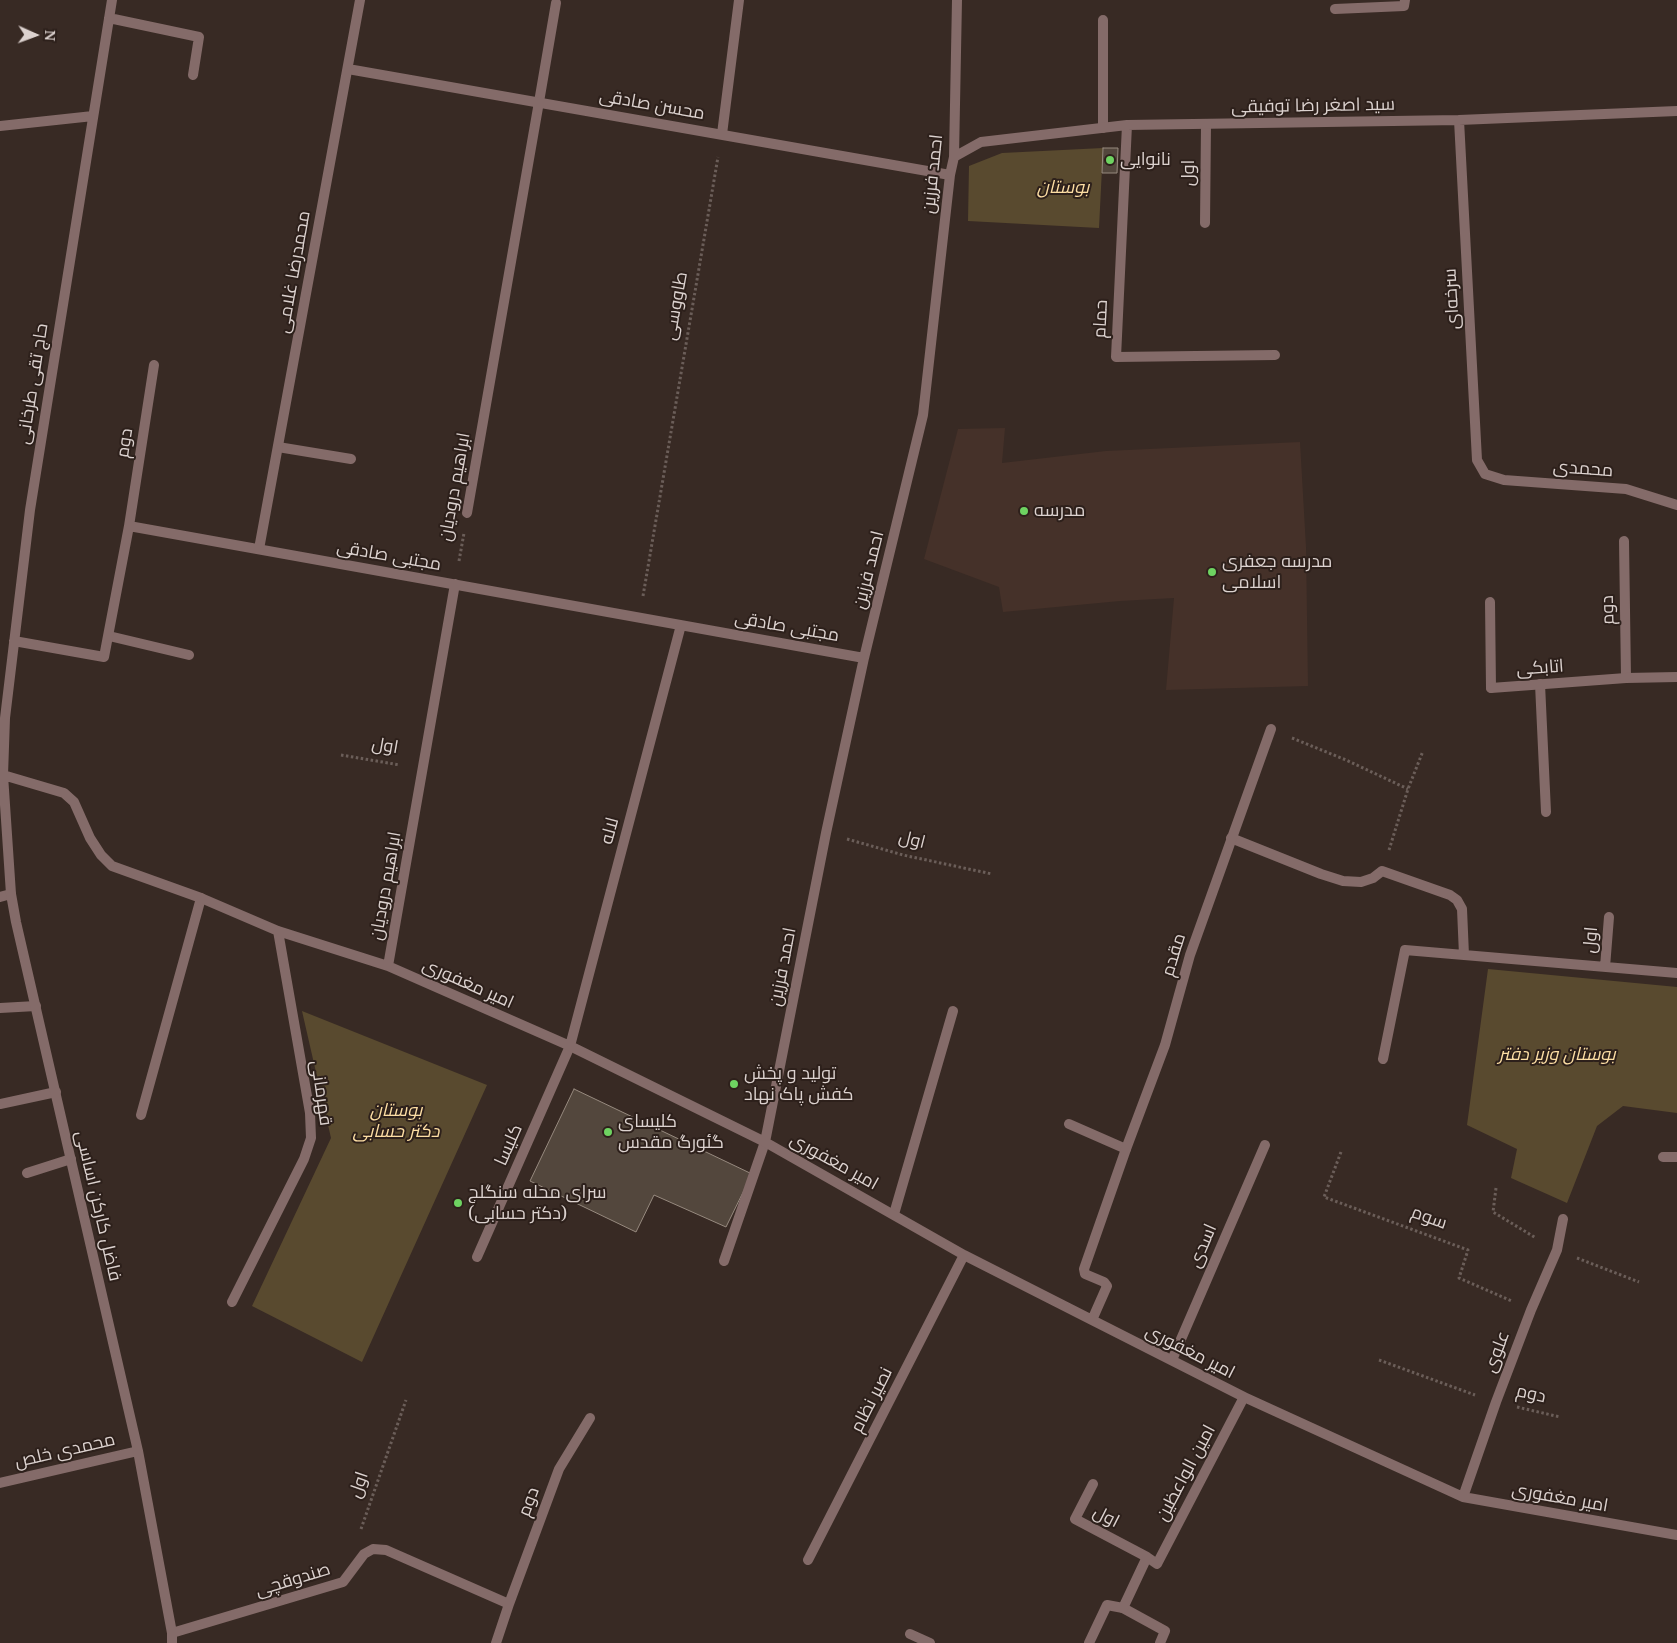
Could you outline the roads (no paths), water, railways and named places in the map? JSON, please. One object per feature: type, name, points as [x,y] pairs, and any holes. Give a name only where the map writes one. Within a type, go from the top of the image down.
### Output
[{"type":"street","name":"حاج تقی طرخانی","points":[[3,775],[3,717],[30,510],[112,0]]},
{"type":"street","name":"محمدرضا غلامی","points":[[259,549],[360,0]]},
{"type":"street","points":[[722,134],[739,0]]},
{"type":"street","name":"احمد فرزین","points":[[724,1261],[765,1142],[826,833],[864,658],[923,415],[950,175],[954,157],[957,0]]},
{"type":"street","points":[[1335,9],[1404,6],[1405,0]]},
{"type":"street","name":"ابراهیم درودیان","points":[[467,513],[556,3]]},
{"type":"street","points":[[109,18],[199,37],[193,75]]},
{"type":"street","points":[[1103,20],[1103,128]]},
{"type":"street","name":"محسن صادقی","points":[[348,69],[950,175]]},
{"type":"street","name":"سید اصغر رضا توفیقی","points":[[954,157],[981,142],[1127,125],[1459,120],[1677,111]]},
{"type":"street","points":[[0,126],[93,116]]},
{"type":"street","name":"سرخه‌ای","points":[[1459,120],[1477,460],[1485,474]]},
{"type":"street","name":"اول","points":[[1205,222],[1206,124]]},
{"type":"street","name":"حمام","points":[[1127,125],[1116,357],[1274,355]]},
{"type":"street","name":"دوم","points":[[129,526],[154,365]]},
{"type":"street","points":[[278,447],[350,459]]},
{"type":"street","name":"محمدی","points":[[1485,474],[1504,480],[1626,489],[1677,505]]},
{"type":"street","points":[[14,641],[104,657],[129,526]]},
{"type":"street","name":"مجتبی صادقی","points":[[129,526],[864,658]]},
{"type":"street","name":"دوم","points":[[1624,541],[1626,678]]},
{"type":"street","name":"ابراهیم درودیان","points":[[388,966],[455,584]]},
{"type":"street","name":"اتابکی","points":[[1490,602],[1491,688],[1626,678],[1677,677]]},
{"type":"street","name":"لاله","points":[[570,1046],[682,625]]},
{"type":"street","points":[[109,636],[189,655]]},
{"type":"street","points":[[1540,684],[1546,812]]},
{"type":"street","name":"مقدم","points":[[1092,1320],[1107,1286],[1104,1282],[1085,1274],[1084,1269],[1164,1045],[1190,955],[1270,729]]},
{"type":"street","name":"امیر مغفوری","points":[[3,775],[64,793],[74,802],[101,855],[112,866],[201,898],[278,931],[388,966],[570,1046],[765,1142],[964,1255],[1244,1397],[1463,1497],[1677,1535]]},
{"type":"street","name":"فاضل کارکن اساسی","points":[[3,775],[5,895],[36,1006],[138,1451],[172,1638]]},
{"type":"street","points":[[1231,838],[1343,881],[1361,882],[1373,878],[1382,871],[1450,895],[1457,900],[1462,909],[1464,955]]},
{"type":"street","points":[[141,1116],[201,898]]},
{"type":"street","name":"اول","points":[[1605,966],[1609,917]]},
{"type":"street","name":"قهرمانی","points":[[232,1302],[304,1159],[312,1138],[310,1114],[278,931]]},
{"type":"street","points":[[1383,1059],[1405,950],[1677,973]]},
{"type":"street","points":[[0,1008],[36,1006]]},
{"type":"street","points":[[894,1214],[953,1011]]},
{"type":"street","name":"کلیسا","points":[[477,1257],[570,1046]]},
{"type":"street","points":[[0,1104],[56,1092]]},
{"type":"street","points":[[1069,1124],[1126,1149]]},
{"type":"street","name":"اسدی","points":[[1172,1360],[1264,1146]]},
{"type":"street","points":[[1663,1157],[1677,1157]]},
{"type":"street","points":[[27,1173],[71,1158]]},
{"type":"street","name":"علوی","points":[[1463,1497],[1531,1310],[1557,1250],[1563,1220]]},
{"type":"street","name":"نصیر نظام","points":[[808,1560],[964,1255]]},
{"type":"street","name":"امین الواعظین","points":[[1157,1564],[1244,1397]]},
{"type":"street","name":"دوم","points":[[508,1604],[559,1469],[590,1418]]},
{"type":"street","name":"محمدی خلص","points":[[0,1483],[138,1451]]},
{"type":"street","name":"اول","points":[[1093,1484],[1075,1519],[1157,1564]]},
{"type":"street","name":"صندوقچی","points":[[172,1638],[343,1582],[364,1554],[373,1549],[386,1550],[508,1604]]},
{"type":"street","points":[[1123,1608],[1147,1557]]},
{"type":"street","points":[[496,1643],[508,1604]]},
{"type":"street","points":[[1088,1643],[1107,1605],[1123,1608],[1165,1631],[1160,1643]]},
{"type":"street","points":[[910,1634],[930,1643]]},
{"type":"place","name":"نانوایی","points":[[1110,160]]},
{"type":"place","name":"مدرسه","points":[[1024,511]]},
{"type":"place","name":"مدرسه جعفری اسلامی","points":[[1212,572]]},
{"type":"place","name":"تولید و پخش کفش پاک نهاد","points":[[734,1084]]},
{"type":"place","name":"کلیسای گئورگ مقدس","points":[[608,1132]]},
{"type":"place","name":"سرای محله سنگلج (دکتر حسابی)","points":[[458,1203]]},
{"type":"park label","name":"بوستان","points":[[1063,188]]},
{"type":"park label","name":"بوستان وزیر دفتر","points":[[1557,1055]]},
{"type":"park label","name":"بوستان دکتر حسابی","points":[[396,1121]]}]
